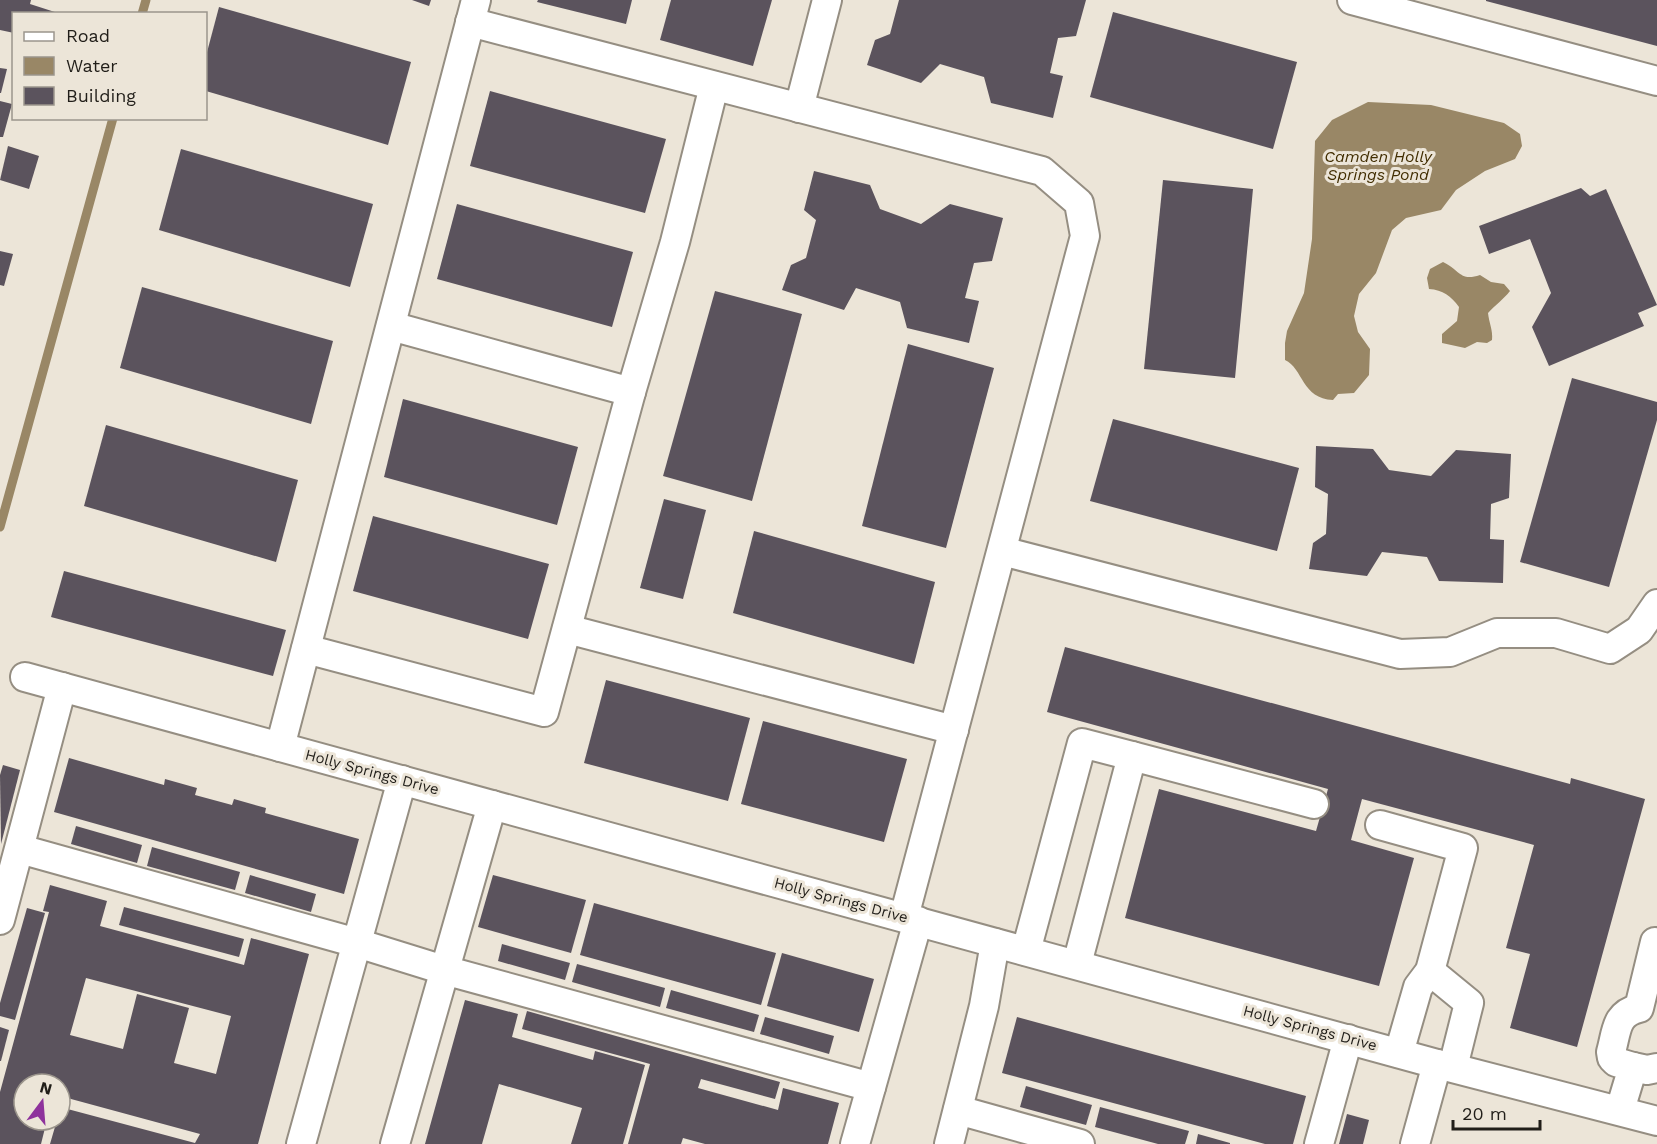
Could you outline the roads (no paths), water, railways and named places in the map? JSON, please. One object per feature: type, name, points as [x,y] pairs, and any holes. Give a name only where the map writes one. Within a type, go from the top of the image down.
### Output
[{"type":"street","points":[[799,108],[827,0]]},
{"type":"street","points":[[1352,0],[1657,81]]},
{"type":"street","points":[[280,747],[473,11],[714,86],[1041,171],[1079,203],[1085,236],[924,842],[901,982],[855,1144]]},
{"type":"street","points":[[306,650],[544,712],[631,393],[675,242],[714,86]]},
{"type":"street","points":[[391,326],[631,393]]},
{"type":"street","points":[[1002,551],[1400,654],[1450,652],[1497,633],[1556,633],[1610,649],[1639,630],[1657,604]]},
{"type":"street","points":[[567,629],[954,730]]},
{"type":"street","name":"Holly Springs Drive","points":[[25,677],[1348,1040],[1657,1121]]},
{"type":"street","points":[[0,920],[62,687]]},
{"type":"street","points":[[1026,951],[1082,743],[1314,804]]},
{"type":"street","points":[[1077,964],[1132,756]]},
{"type":"street","points":[[301,1144],[402,780]]},
{"type":"street","points":[[395,1144],[492,806]]},
{"type":"street","points":[[1380,825],[1463,848],[1430,971],[1418,987],[1399,1053]]},
{"type":"street","points":[[20,849],[357,943],[444,970],[871,1088]]},
{"type":"street","points":[[1620,1110],[1645,1067],[1616,1062],[1611,1052],[1622,1016],[1628,1011],[1648,1011],[1656,940]]},
{"type":"street","points":[[949,1144],[984,1006],[996,943]]},
{"type":"street","points":[[1415,1144],[1469,1003],[1430,971]]},
{"type":"street","points":[[1319,1144],[1348,1040]]},
{"type":"street","points":[[958,1110],[1080,1144]]},
{"type":"water","name":"Camden Holly Springs Pond","points":[[1368,102],[1431,105],[1504,123],[1520,134],[1522,146],[1515,159],[1485,171],[1456,190],[1441,210],[1406,218],[1392,230],[1376,273],[1359,294],[1354,316],[1358,332],[1370,349],[1369,375],[1354,393],[1338,394],[1333,400],[1323,398],[1309,389],[1296,369],[1285,360],[1285,343],[1287,331],[1304,293],[1312,239],[1315,141],[1332,120]]},
{"type":"water","points":[[1443,262],[1464,276],[1480,275],[1491,282],[1504,284],[1510,291],[1488,313],[1492,340],[1487,343],[1477,342],[1465,348],[1442,343],[1442,334],[1457,321],[1459,307],[1446,294],[1429,289],[1427,278],[1430,269]]},
{"type":"waterway","points":[[143,12],[146,0]]},
{"type":"waterway","points":[[0,527],[112,120]]}]
